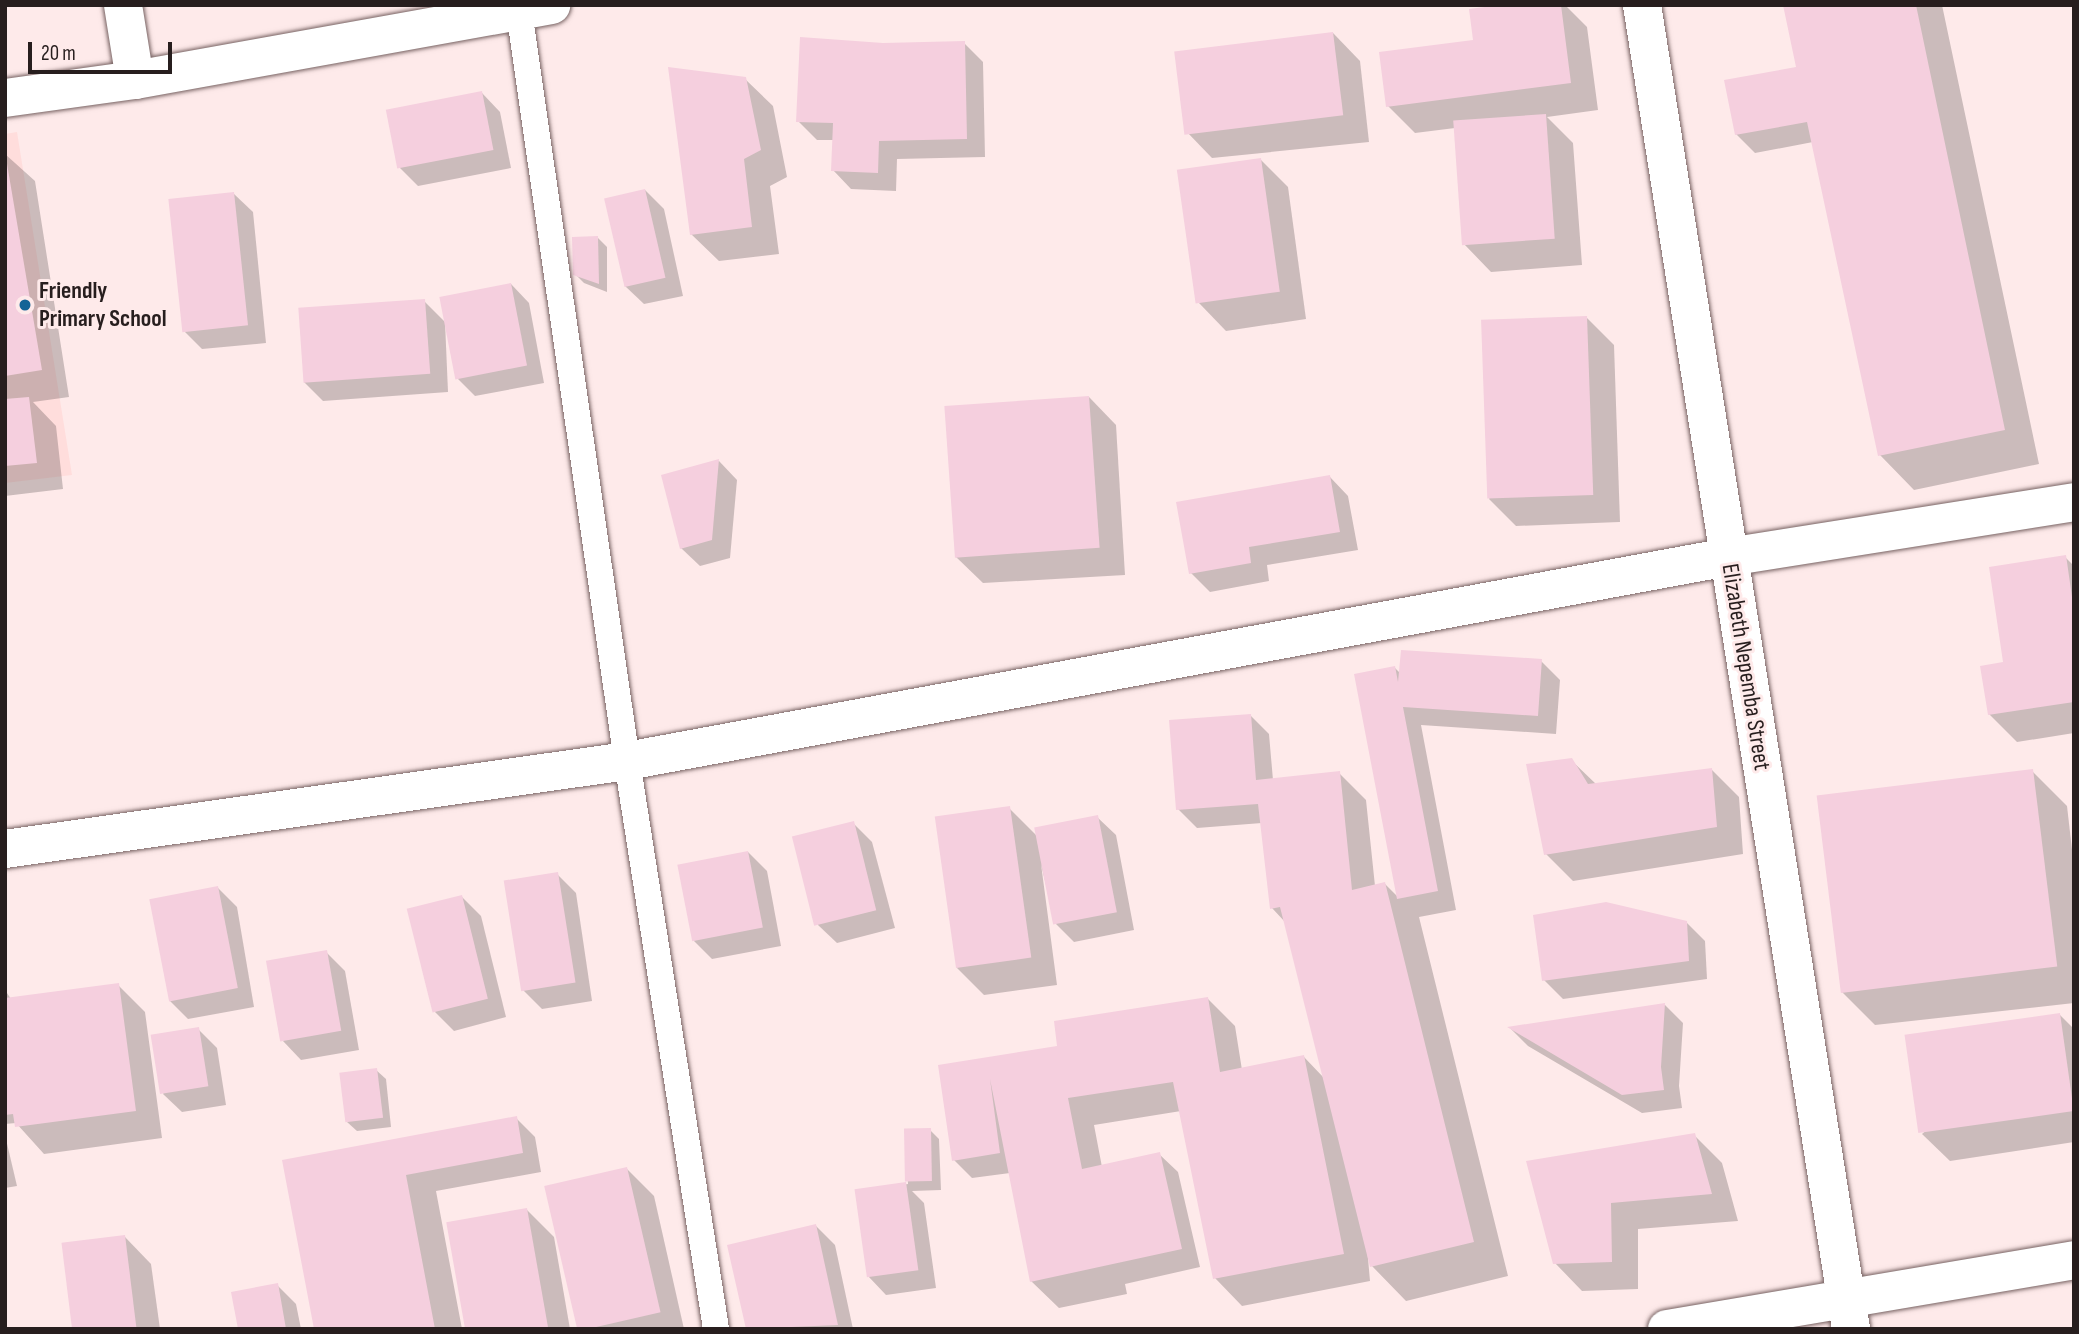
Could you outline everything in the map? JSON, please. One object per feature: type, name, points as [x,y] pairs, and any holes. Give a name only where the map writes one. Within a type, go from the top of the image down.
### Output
[{"type":"street","points":[[123,5],[135,80]]},
{"type":"street","name":"Elizabeth Nepemba Street","points":[[1642,5],[1848,1313]]},
{"type":"street","points":[[5,98],[135,80],[535,8]]},
{"type":"street","points":[[5,849],[627,761],[1728,557],[2074,502]]},
{"type":"street","points":[[1667,1329],[1848,1313],[2074,1260]]},
{"type":"lane","points":[[535,8],[627,761],[716,1329]]},
{"type":"shaded area","name":"Friendly Primary School","points":[[17,132],[72,475],[5,483],[5,134]]},
{"type":"building","points":[[1500,5],[1561,5],[1571,83],[1386,107],[1379,52],[1473,40],[1469,9]]},
{"type":"building","points":[[1783,5],[1916,5],[2005,430],[1878,456],[1807,122],[1735,135],[1724,80],[1796,67]]},
{"type":"building","points":[[1333,32],[1343,115],[1184,135],[1174,51]]},
{"type":"building","points":[[800,37],[883,43],[965,41],[967,139],[879,141],[878,173],[831,171],[833,123],[796,122]]},
{"type":"building","points":[[668,67],[746,77],[761,150],[744,159],[752,227],[690,235]]},
{"type":"building","points":[[482,91],[493,150],[397,169],[386,110]]},
{"type":"building","points":[[1546,114],[1555,239],[1462,245],[1453,120]]},
{"type":"building","points":[[5,152],[42,370],[5,376]]},
{"type":"building","points":[[1261,158],[1280,292],[1196,304],[1177,170]]},
{"type":"building","points":[[645,189],[665,278],[625,287],[604,198]]},
{"type":"building","points":[[234,192],[248,325],[182,332],[168,199]]},
{"type":"building","points":[[598,236],[599,284],[573,275],[572,237]]},
{"type":"building","points":[[511,283],[527,365],[455,379],[439,297]]},
{"type":"building","points":[[425,299],[430,374],[304,383],[298,308]]},
{"type":"building","points":[[1587,316],[1593,495],[1487,499],[1481,320]]},
{"type":"building","points":[[1089,396],[1100,548],[955,558],[944,406]]},
{"type":"building","points":[[29,397],[37,463],[5,466],[5,399]]},
{"type":"building","points":[[719,459],[712,540],[680,549],[661,475]]},
{"type":"building","points":[[1330,475],[1340,532],[1249,547],[1251,563],[1189,574],[1176,502]]},
{"type":"building","points":[[2066,555],[2074,611],[2074,702],[1988,715],[1980,666],[2003,662],[1989,567]]},
{"type":"building","points":[[1401,650],[1542,659],[1538,716],[1403,707],[1438,891],[1397,899],[1354,674],[1395,666],[1398,682]]},
{"type":"building","points":[[1251,714],[1256,780],[1340,771],[1352,890],[1385,882],[1474,1242],[1370,1267],[1280,907],[1270,909],[1258,804],[1176,810],[1169,720]]},
{"type":"building","points":[[1572,758],[1588,784],[1712,768],[1717,827],[1544,855],[1526,764]]},
{"type":"building","points":[[2033,769],[2057,967],[1841,993],[1817,796]]},
{"type":"building","points":[[1010,806],[1031,958],[956,968],[935,817]]},
{"type":"building","points":[[1098,815],[1117,912],[1053,925],[1034,827]]},
{"type":"building","points":[[854,821],[876,910],[814,926],[792,836]]},
{"type":"building","points":[[748,851],[763,928],[692,941],[677,865]]},
{"type":"building","points":[[558,872],[576,983],[521,991],[504,881]]},
{"type":"building","points":[[218,886],[238,988],[169,1001],[149,899]]},
{"type":"building","points":[[462,895],[488,999],[433,1013],[407,909]]},
{"type":"building","points":[[1606,902],[1687,921],[1689,961],[1542,981],[1533,915]]},
{"type":"building","points":[[327,950],[341,1031],[280,1042],[266,961]]},
{"type":"building","points":[[119,983],[136,1111],[15,1127],[13,1114],[5,1115],[5,998]]},
{"type":"building","points":[[1208,997],[1220,1072],[1304,1055],[1344,1254],[1213,1279],[1173,1082],[1068,1098],[1082,1169],[1160,1152],[1182,1249],[1030,1282],[990,1079],[1000,1153],[952,1161],[938,1065],[1057,1046],[1054,1021]]},
{"type":"building","points":[[1665,1003],[1661,1067],[1664,1090],[1622,1095],[1507,1027]]},
{"type":"building","points":[[2060,1013],[2074,1111],[1918,1133],[1905,1035]]},
{"type":"building","points":[[199,1027],[208,1086],[160,1094],[151,1035]]},
{"type":"building","points":[[377,1068],[383,1118],[345,1122],[339,1073]]},
{"type":"building","points":[[517,1116],[523,1153],[406,1175],[435,1329],[314,1329],[282,1160]]},
{"type":"building","points":[[904,1128],[931,1128],[932,1181],[905,1181]]},
{"type":"building","points":[[1695,1133],[1712,1194],[1611,1203],[1612,1262],[1553,1264],[1526,1161]]},
{"type":"building","points":[[627,1167],[661,1312],[577,1329],[544,1186]]},
{"type":"building","points":[[906,1182],[918,1270],[867,1277],[855,1189]]},
{"type":"building","points":[[527,1208],[548,1329],[465,1329],[446,1222]]},
{"type":"building","points":[[816,1224],[838,1325],[746,1329],[727,1245]]},
{"type":"building","points":[[125,1235],[137,1329],[72,1329],[61,1243]]},
{"type":"building","points":[[278,1283],[286,1329],[238,1329],[231,1292]]},
{"type":"place","name":"Friendly Primary School","points":[[25,305]]}]
